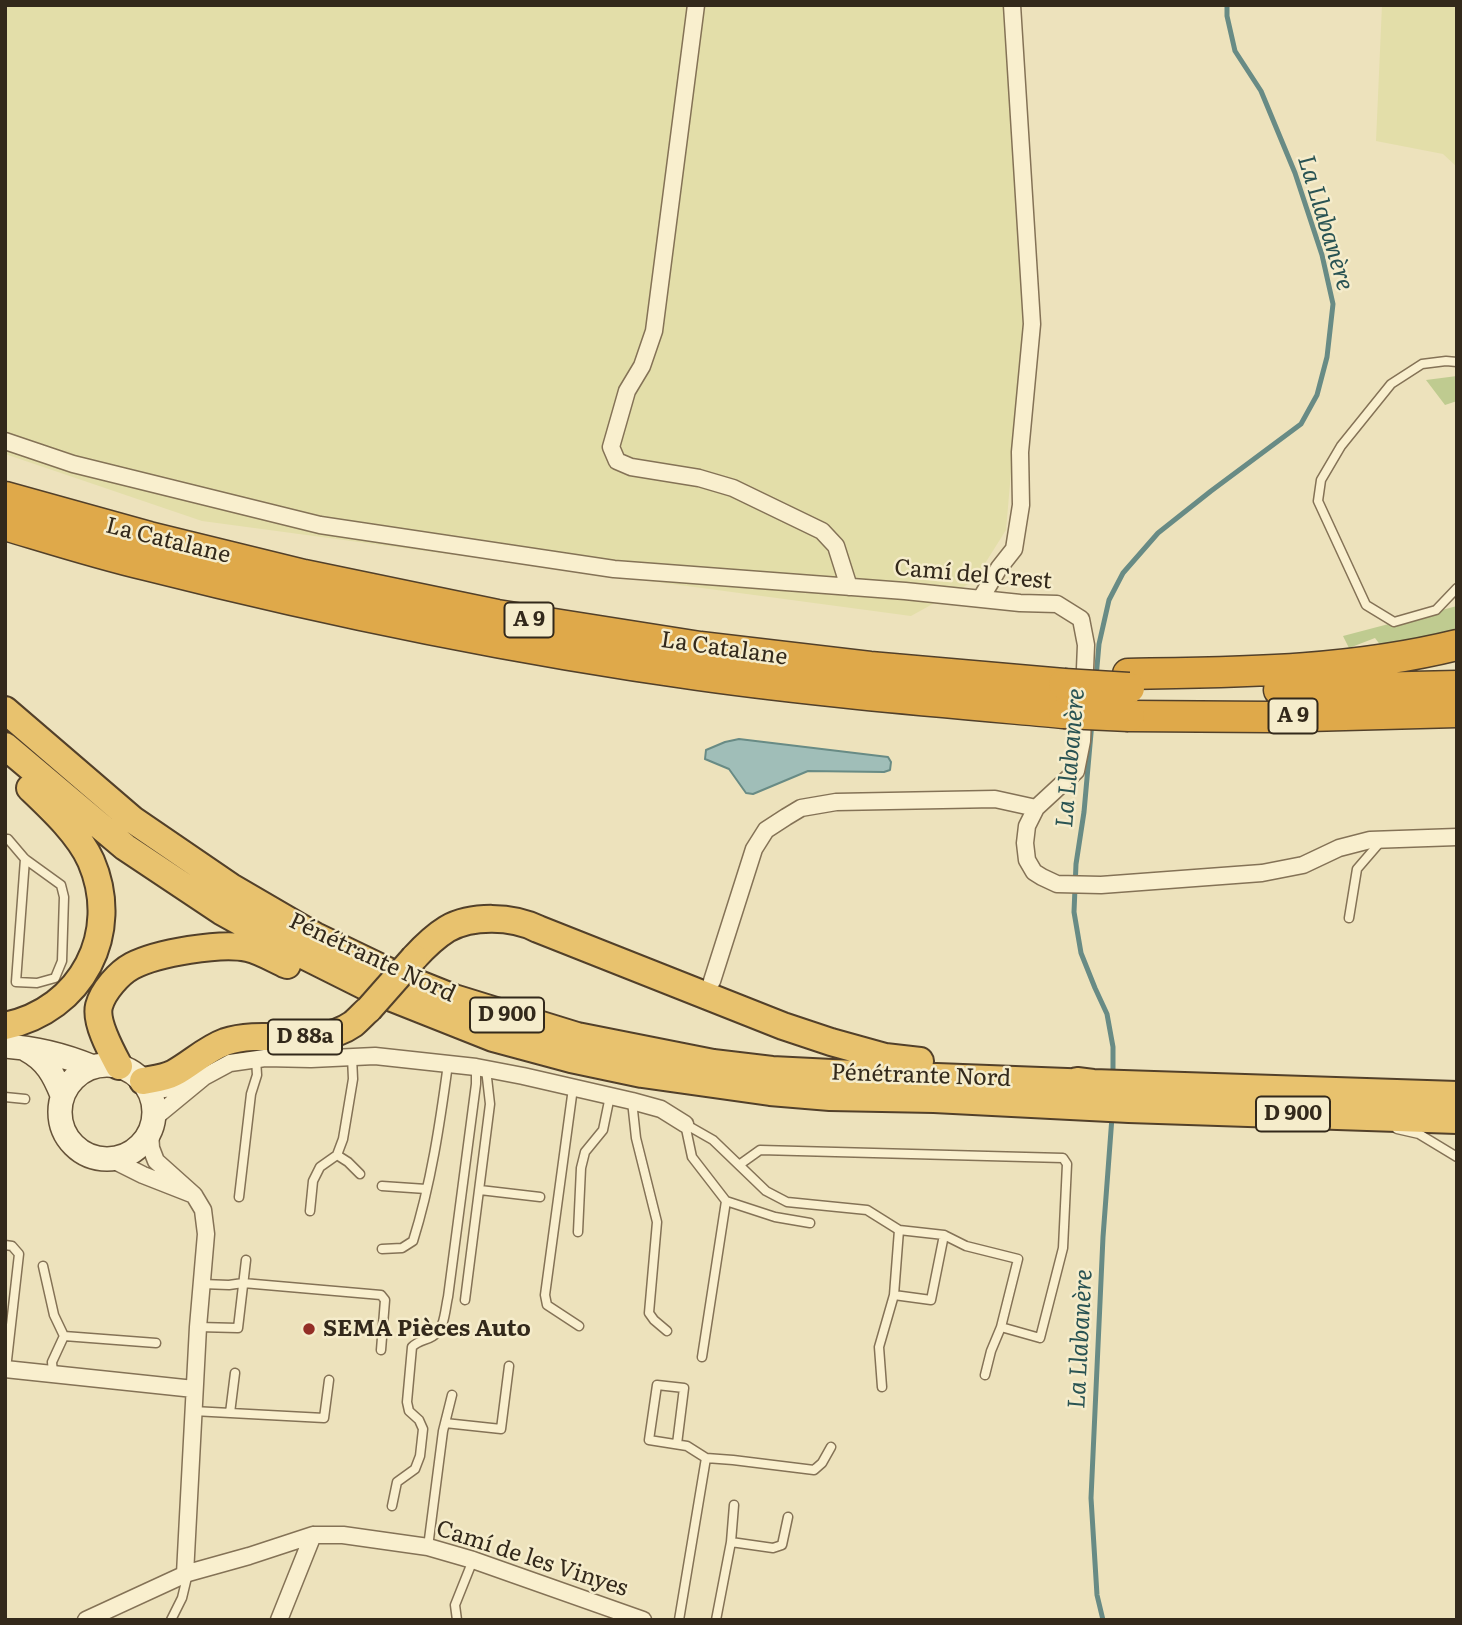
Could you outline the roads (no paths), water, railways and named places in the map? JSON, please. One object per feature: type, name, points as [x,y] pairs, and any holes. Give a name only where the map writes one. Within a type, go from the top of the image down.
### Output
[{"type":"highway","name":"La Catalane","points":[[5,497],[149,537],[304,575],[497,615],[700,647],[870,667],[1064,677],[1129,692],[1270,717],[1457,712]]},
{"type":"highway","name":"La Catalane","points":[[5,525],[156,568],[489,641],[698,675],[866,695],[1064,713],[1129,692],[1457,686]]},
{"type":"highway","points":[[1129,692],[1284,671],[1368,663],[1457,645]]},
{"type":"highway","name":"Pénétrante Nord","points":[[5,710],[133,820],[231,887],[315,936],[394,974],[454,998],[577,1036],[713,1063],[1092,1095]]},
{"type":"highway","name":"Pénétrante Nord","points":[[5,746],[125,847],[221,911],[377,992],[494,1038],[571,1059],[642,1074],[770,1092],[830,1097],[934,1099],[1092,1095]]},
{"type":"highway","points":[[5,765],[52,809],[74,835],[90,859],[100,886],[102,907],[101,930],[92,958],[81,977],[46,1010],[23,1022],[5,1026]]},
{"type":"highway","name":"D 88a","points":[[146,1086],[173,1074],[201,1054],[233,1040],[319,1037],[339,1031],[353,1024],[369,1009],[432,939],[450,927],[481,919],[526,923],[783,1026],[831,1042],[885,1057],[1092,1095]]},
{"type":"highway","points":[[106,1066],[99,1007],[112,982],[132,966],[159,957],[223,946],[248,948],[366,998],[494,1038]]},
{"type":"highway","name":"D 900","points":[[1092,1095],[1457,1095]]},
{"type":"highway","name":"D 900","points":[[1130,1096],[1161,1109],[1457,1120]]},
{"type":"main road","points":[[13,1046],[63,1055],[132,1072],[146,1086],[153,1105],[152,1125],[143,1142],[134,1150],[111,1159],[95,1158],[81,1151],[69,1140],[62,1126],[60,1111],[62,1095],[69,1083],[80,1073],[106,1066]]},
{"type":"main road","points":[[13,1046],[41,1057],[62,1095]]},
{"type":"street","points":[[696,5],[654,331],[642,366],[627,391],[611,447],[617,461],[631,467],[699,478],[733,488],[822,531],[836,546],[849,587]]},
{"type":"street","points":[[981,598],[1014,549],[1021,505],[1020,452],[1032,324],[1012,5]]},
{"type":"street","name":"Camí del Crest","points":[[5,441],[73,464],[320,525],[466,548],[614,569],[981,598],[1020,604],[1057,604],[1081,619],[1086,645],[1082,741],[1076,771],[1036,808]]},
{"type":"street","points":[[712,981],[754,849],[766,830],[801,808],[836,802],[995,799],[1036,808],[1027,826],[1027,860],[1034,872],[1057,884],[1101,885],[1262,873],[1303,865],[1339,848],[1370,840],[1457,836]]},
{"type":"street","points":[[146,1086],[175,1087],[204,1077],[230,1063],[256,1059],[374,1056],[481,1068],[573,1087],[661,1109],[685,1124]]},
{"type":"street","points":[[186,1574],[194,1389],[206,1234],[203,1210],[194,1195],[156,1161],[151,1148],[152,1125],[204,1077]]},
{"type":"street","points":[[111,1159],[194,1195]]},
{"type":"street","points":[[6,1369],[194,1389]]},
{"type":"street","points":[[279,1620],[313,1535]]},
{"type":"street","name":"Camí de les Vinyes","points":[[86,1620],[186,1574],[313,1535],[343,1535],[428,1547],[473,1560],[643,1620]]},
{"type":"lane","points":[[1457,362],[1422,364],[1391,384],[1340,446],[1321,480],[1318,501],[1366,605],[1394,622],[1436,610],[1457,588]]},
{"type":"lane","points":[[5,839],[8,839],[25,859],[61,886],[64,897],[62,961],[55,978],[37,983],[5,982]]},
{"type":"lane","points":[[1349,918],[1357,869],[1382,840]]},
{"type":"lane","points":[[16,982],[25,859]]},
{"type":"lane","points":[[310,1211],[313,1181],[320,1167],[337,1155],[343,1139],[353,1079],[352,1057]]},
{"type":"lane","points":[[239,1197],[251,1094],[257,1075],[256,1059]]},
{"type":"lane","points":[[382,1249],[402,1248],[413,1241],[421,1217],[448,1064]]},
{"type":"lane","points":[[465,1300],[490,1104],[481,1068]]},
{"type":"lane","points":[[392,1506],[397,1482],[415,1469],[420,1456],[423,1429],[419,1420],[409,1411],[407,1402],[412,1347],[418,1341],[434,1336],[441,1329],[475,1084],[481,1068]]},
{"type":"lane","points":[[573,1087],[545,1295],[547,1305],[579,1326]]},
{"type":"lane","points":[[578,1232],[581,1168],[585,1152],[603,1130],[610,1096]]},
{"type":"lane","points":[[5,1097],[25,1099]]},
{"type":"lane","points":[[632,1101],[636,1138],[657,1222],[649,1313],[667,1331]]},
{"type":"lane","points":[[1161,1109],[1205,1120],[1299,1124]]},
{"type":"lane","points":[[685,1124],[713,1140],[766,1191],[787,1202],[867,1210],[900,1230],[944,1235],[966,1246],[1018,1259],[985,1375]]},
{"type":"lane","points":[[685,1124],[692,1157],[726,1201],[775,1217],[810,1223]]},
{"type":"lane","points":[[1391,1128],[1419,1134],[1457,1157]]},
{"type":"lane","points":[[739,1164],[760,1150],[1063,1158],[1067,1164],[1063,1248],[1040,1338],[1001,1326]]},
{"type":"lane","points":[[337,1155],[360,1174]]},
{"type":"lane","points":[[382,1186],[426,1189]]},
{"type":"lane","points":[[480,1190],[540,1197]]},
{"type":"lane","points":[[702,1357],[726,1201]]},
{"type":"lane","points":[[882,1387],[879,1347],[894,1295],[900,1230]]},
{"type":"lane","points":[[894,1295],[931,1300],[944,1235]]},
{"type":"lane","points":[[5,1245],[12,1246],[19,1254],[6,1369]]},
{"type":"lane","points":[[198,1327],[238,1328],[246,1260]]},
{"type":"lane","points":[[43,1266],[54,1315],[64,1336]]},
{"type":"lane","points":[[202,1284],[243,1283],[381,1295],[385,1300],[381,1350]]},
{"type":"lane","points":[[64,1336],[156,1343]]},
{"type":"lane","points":[[53,1374],[52,1362],[64,1336]]},
{"type":"lane","points":[[445,1423],[501,1429],[509,1366]]},
{"type":"lane","points":[[230,1413],[235,1373]]},
{"type":"lane","points":[[193,1411],[324,1419],[329,1380]]},
{"type":"lane","points":[[677,1444],[684,1388],[657,1385],[649,1440],[687,1446],[706,1458],[814,1470],[822,1463],[831,1447]]},
{"type":"lane","points":[[428,1547],[445,1423],[452,1395]]},
{"type":"lane","points":[[679,1620],[706,1458]]},
{"type":"lane","points":[[716,1620],[731,1542],[734,1505]]},
{"type":"lane","points":[[731,1542],[773,1548],[782,1545],[788,1517]]},
{"type":"lane","points":[[457,1620],[455,1605],[473,1560]]},
{"type":"lane","points":[[171,1620],[182,1598],[186,1574]]},
{"type":"water","points":[[739,739],[888,757],[891,762],[890,770],[808,771],[753,794],[746,793],[729,769],[705,759],[706,750]]},
{"type":"waterway","name":"La Llabanère","points":[[1096,678],[1099,644],[1109,600],[1123,573],[1158,533],[1301,424],[1317,395],[1327,357],[1333,304],[1322,255],[1295,173],[1261,91],[1235,51],[1227,5]]},
{"type":"waterway","name":"La Llabanère","points":[[1092,722],[1084,812],[1076,864],[1074,912],[1081,953],[1107,1014],[1113,1047],[1113,1076]]},
{"type":"waterway","name":"La Llabanère","points":[[1103,1620],[1097,1595],[1091,1498],[1103,1237],[1112,1117]]},
{"type":"place","name":"SEMA Pièces Auto","points":[[309,1329]]}]
